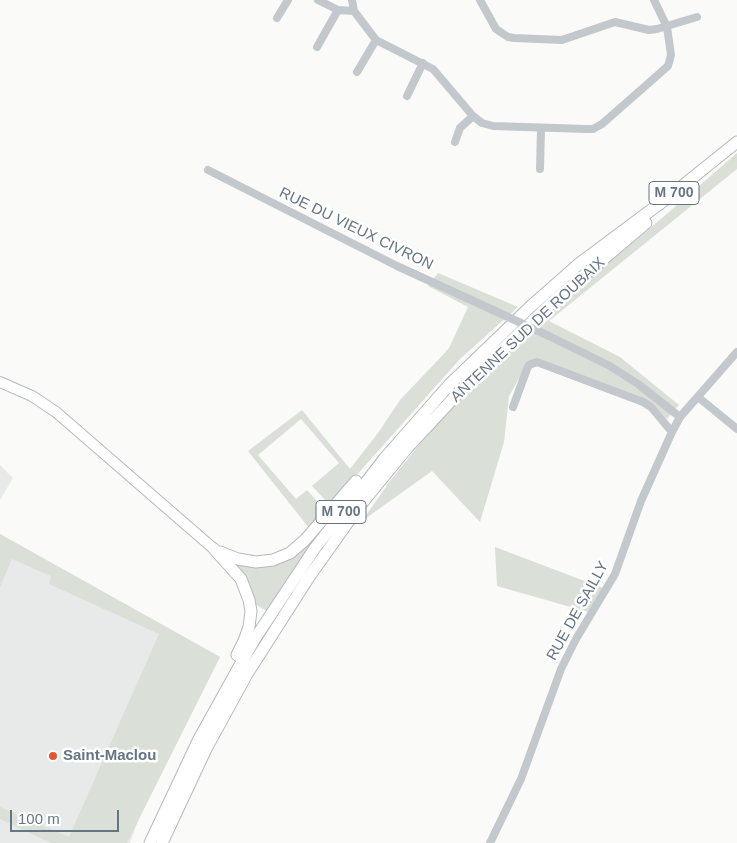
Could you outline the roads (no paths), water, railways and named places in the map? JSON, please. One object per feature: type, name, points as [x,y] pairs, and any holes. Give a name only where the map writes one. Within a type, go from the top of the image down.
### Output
[{"type":"highway","name":"ANTENNE SUD DE ROUBAIX","points":[[150,843],[187,762],[238,667],[286,590],[331,526],[393,448],[469,365],[551,288],[580,263],[659,205],[737,142]]},
{"type":"highway","name":"ANTENNE SUD DE ROUBAIX","points":[[162,843],[220,722],[262,649],[324,554],[402,455],[476,374],[555,300],[737,150]]},
{"type":"highway","points":[[214,549],[232,558],[251,562],[273,560],[290,553],[305,540],[371,465],[393,448]]},
{"type":"highway","points":[[187,762],[196,731],[244,641],[250,622],[250,606],[244,584],[236,571],[214,549]]},
{"type":"main road","points":[[1,382],[32,396],[56,412],[214,549]]},
{"type":"street","points":[[277,18],[288,0]]},
{"type":"street","points":[[318,0],[338,10],[354,11]]},
{"type":"street","points":[[352,0],[354,11],[376,40],[423,63],[437,73],[473,116],[488,125],[587,129],[593,129],[602,124],[668,66],[671,55],[667,27],[654,0]]},
{"type":"street","points":[[480,0],[496,29],[508,37],[514,38],[562,40],[614,22],[649,30],[667,27],[697,17]]},
{"type":"street","points":[[317,47],[338,10]]},
{"type":"street","points":[[357,72],[376,40]]},
{"type":"street","points":[[407,96],[423,63]]},
{"type":"street","points":[[455,142],[460,128],[473,116]]},
{"type":"street","points":[[540,169],[542,128]]},
{"type":"street","name":"RUE DU VIEUX CIVRON","points":[[208,170],[389,262],[610,366],[638,384],[680,417]]},
{"type":"street","name":"RUE DE SAILLY","points":[[490,843],[521,779],[562,668],[576,639],[615,574],[641,501],[672,432],[680,417],[737,352]]},
{"type":"street","points":[[512,408],[527,369],[530,365],[537,362],[643,402],[651,407],[672,432]]},
{"type":"street","points":[[698,397],[737,429]]},
{"type":"place","name":"Saint-Maclou","points":[[53,756]]}]
